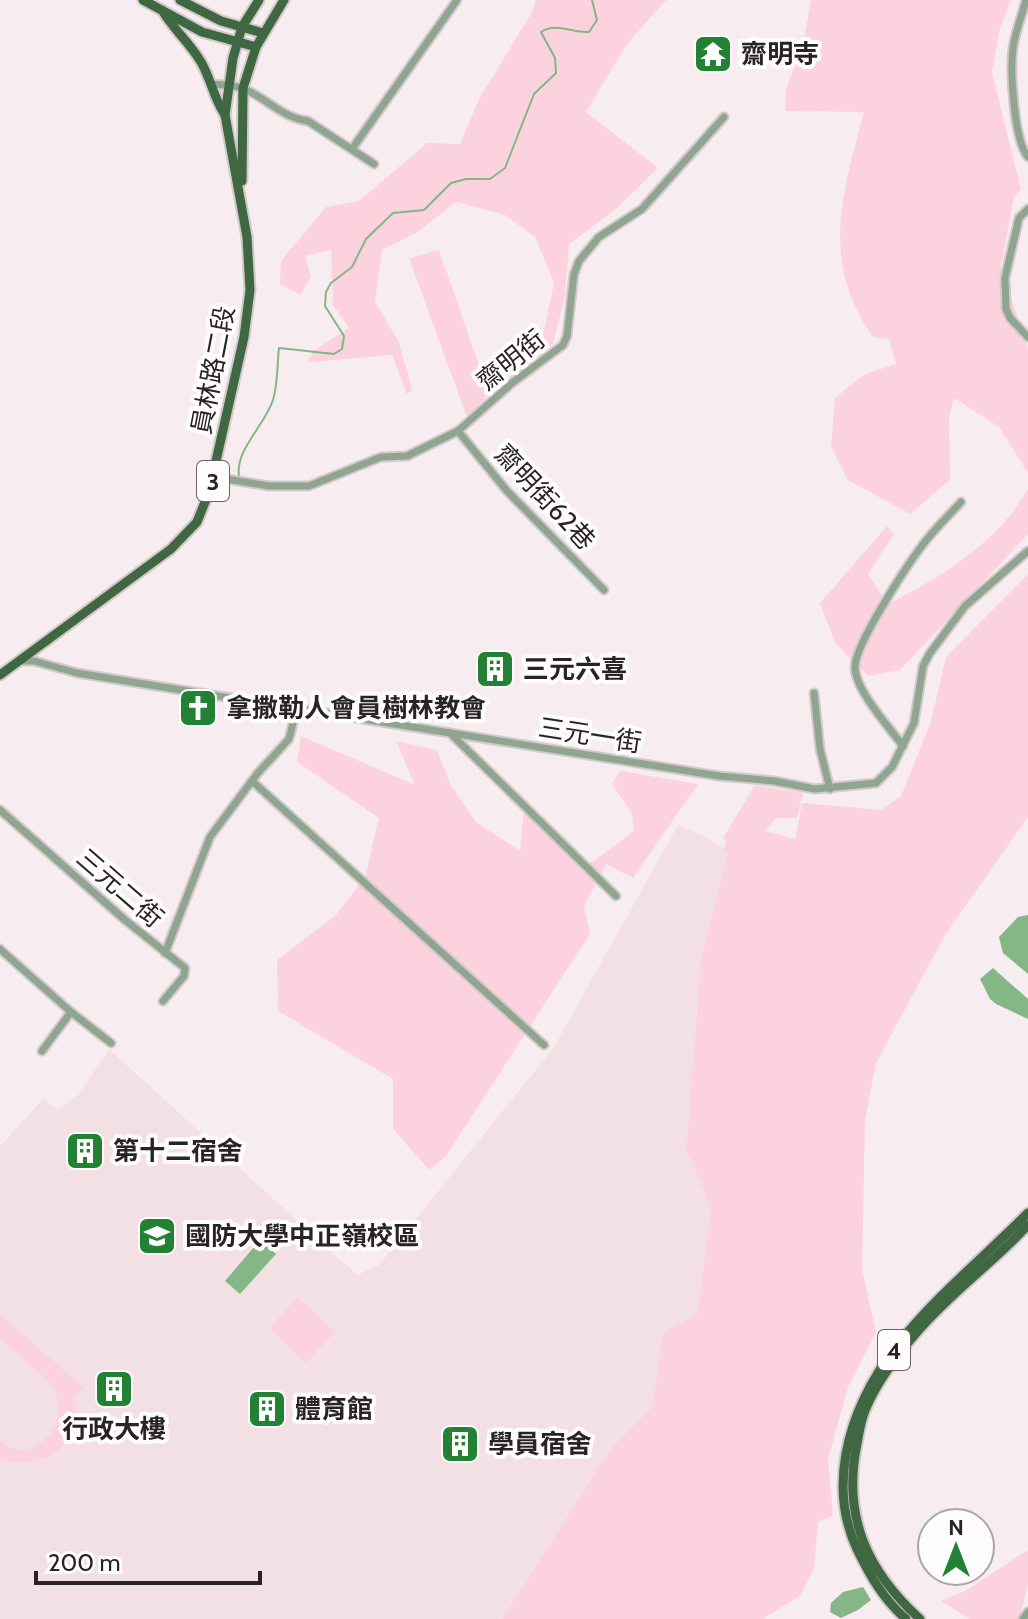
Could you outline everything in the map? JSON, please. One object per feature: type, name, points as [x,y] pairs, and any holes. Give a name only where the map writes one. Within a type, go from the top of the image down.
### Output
[{"type":"main road","points":[[143,0],[202,32],[256,47]]},
{"type":"main road","points":[[180,0],[221,21],[263,33]]},
{"type":"main road","name":"3","points":[[238,42],[242,27],[259,0]]},
{"type":"main road","name":"3","points":[[263,33],[284,0]]},
{"type":"main road","points":[[162,10],[189,42],[225,115]]},
{"type":"main road","name":"員林路二段","points":[[242,212],[243,88],[263,33]]},
{"type":"main road","name":"員林路二段","points":[[0,675],[171,549],[197,522],[214,477],[244,337],[250,290],[247,237],[225,115],[238,42]]},
{"type":"main road","name":"4","points":[[906,1619],[868,1573],[852,1528],[843,1478],[849,1440],[863,1396],[923,1314],[1028,1213]]},
{"type":"main road","name":"4","points":[[920,1619],[902,1602],[878,1570],[852,1528],[853,1461],[865,1410],[892,1362],[918,1331],[1028,1225]]},
{"type":"street","points":[[352,149],[457,0]]},
{"type":"street","points":[[1026,0],[1015,39],[1012,65],[1017,135],[1028,157]]},
{"type":"street","points":[[211,84],[243,88],[296,120],[308,121],[374,164]]},
{"type":"street","name":"齋明街","points":[[214,477],[269,486],[309,486],[381,457],[407,456],[458,431],[512,383],[563,345],[567,336],[574,274],[579,261],[599,237],[642,209],[724,117]]},
{"type":"street","points":[[1028,209],[1019,218],[1005,278],[1005,296],[1010,318],[1028,337]]},
{"type":"street","name":"齋明街62巷","points":[[458,431],[507,491],[604,590]]},
{"type":"street","points":[[903,746],[860,686],[855,669],[857,658],[867,634],[924,544],[961,502]]},
{"type":"street","name":"三元一街","points":[[16,661],[34,661],[77,673],[719,776],[830,789],[876,783],[892,767],[914,723],[923,666],[930,653],[965,606],[1028,551]]},
{"type":"street","points":[[814,693],[820,749],[830,789]]},
{"type":"street","points":[[165,953],[210,837],[252,781],[289,739],[294,719],[293,707]]},
{"type":"street","points":[[450,733],[616,896]]},
{"type":"street","points":[[252,781],[544,1045]]},
{"type":"street","name":"三元二街","points":[[0,810],[185,968],[184,976],[163,1001]]},
{"type":"street","points":[[0,949],[111,1043]]},
{"type":"street","points":[[42,1051],[71,1012]]},
{"type":"street","points":[[1023,1619],[1028,1612]]},
{"type":"shaded area","points":[[536,0],[666,0],[627,44],[586,112],[658,168],[615,210],[569,244],[565,296],[553,344],[524,363],[526,351],[542,341],[554,283],[535,237],[505,215],[456,202],[416,233],[382,250],[375,302],[399,342],[412,390],[407,394],[392,355],[307,362],[315,350],[349,328],[333,305],[331,250],[305,256],[311,277],[300,295],[280,284],[281,261],[326,207],[359,201],[427,143],[460,144],[479,99],[531,14]]},
{"type":"shaded area","points":[[811,0],[1011,0],[1000,28],[992,72],[1021,189],[1014,197],[1001,266],[1028,349],[1028,473],[999,427],[954,398],[949,419],[950,480],[910,514],[848,480],[831,446],[835,398],[865,374],[896,364],[889,339],[873,337],[856,309],[846,282],[841,254],[843,199],[864,112],[785,111],[786,89],[804,40]]},
{"type":"shaded area","points":[[439,250],[489,394],[467,417],[409,258]]},
{"type":"shaded area","points":[[1028,489],[1028,534],[900,670],[868,676],[835,643],[820,603],[887,526],[894,534],[868,574],[888,604],[936,578],[966,557],[1006,520]]},
{"type":"shaded area","points":[[1028,574],[1028,817],[945,935],[876,1063],[865,1120],[862,1269],[876,1332],[848,1387],[828,1459],[833,1515],[818,1522],[814,1568],[800,1596],[762,1619],[502,1619],[610,1449],[652,1407],[663,1332],[697,1314],[711,1208],[686,1150],[701,958],[728,854],[723,838],[755,785],[803,793],[797,818],[776,818],[765,831],[795,839],[802,803],[881,810],[901,796],[931,721],[946,657]]},
{"type":"shaded area","points":[[301,736],[415,785],[396,741],[437,750],[451,786],[476,822],[520,851],[524,810],[582,865],[594,861],[634,831],[632,814],[612,784],[620,771],[698,784],[633,878],[606,864],[584,906],[590,934],[446,1156],[429,1170],[393,1129],[393,1079],[278,1011],[277,960],[336,915],[365,877],[379,818],[297,762]]},
{"type":"shaded area","name":"國防大學中正嶺校區","points":[[678,825],[700,834],[729,854],[701,958],[686,1150],[711,1208],[697,1314],[663,1332],[652,1407],[610,1449],[502,1619],[0,1619],[0,1146],[43,1099],[58,1109],[78,1095],[109,1049],[357,1275],[379,1265],[554,1047]]},
{"type":"shaded area","points":[[1028,915],[1028,974],[1003,953],[999,937],[1018,917]]},
{"type":"shaded area","points":[[993,968],[1028,999],[1028,1019],[990,999],[980,979]]},
{"type":"shaded area","points":[[260,1240],[276,1254],[240,1294],[225,1281]]},
{"type":"shaded area","points":[[298,1297],[335,1332],[306,1363],[269,1328]]},
{"type":"shaded area","points":[[0,1314],[84,1388],[75,1397],[76,1414],[67,1441],[57,1451],[32,1462],[0,1459],[0,1440],[21,1451],[49,1436],[57,1418],[57,1397],[53,1386],[0,1338]]},
{"type":"shaded area","points":[[1028,1550],[1028,1585],[1019,1619],[970,1619],[941,1601],[972,1587],[996,1587],[996,1571]]},
{"type":"shaded area","points":[[863,1587],[871,1600],[858,1610],[841,1618],[830,1612],[831,1603],[843,1592]]},
{"type":"waterway","points":[[239,476],[246,447],[273,400],[279,348],[334,354],[342,349],[344,336],[325,306],[326,292],[331,283],[352,267],[366,239],[393,213],[424,210],[451,183],[466,179],[490,179],[505,168],[534,94],[556,73],[555,58],[541,32],[558,28],[589,32],[597,20],[592,0]]},
{"type":"place","name":"齋明寺","points":[[713,54]]},
{"type":"place","name":"三元六喜","points":[[495,669]]},
{"type":"place","name":"拿撒勒人會員樹林教會","points":[[198,708]]},
{"type":"place","name":"第十二宿舍","points":[[85,1151]]},
{"type":"place","name":"國防大學中正嶺校區","points":[[157,1236]]},
{"type":"place","name":"行政大樓","points":[[114,1389]]},
{"type":"place","name":"體育館","points":[[267,1409]]},
{"type":"place","name":"學員宿舍","points":[[460,1444]]}]
